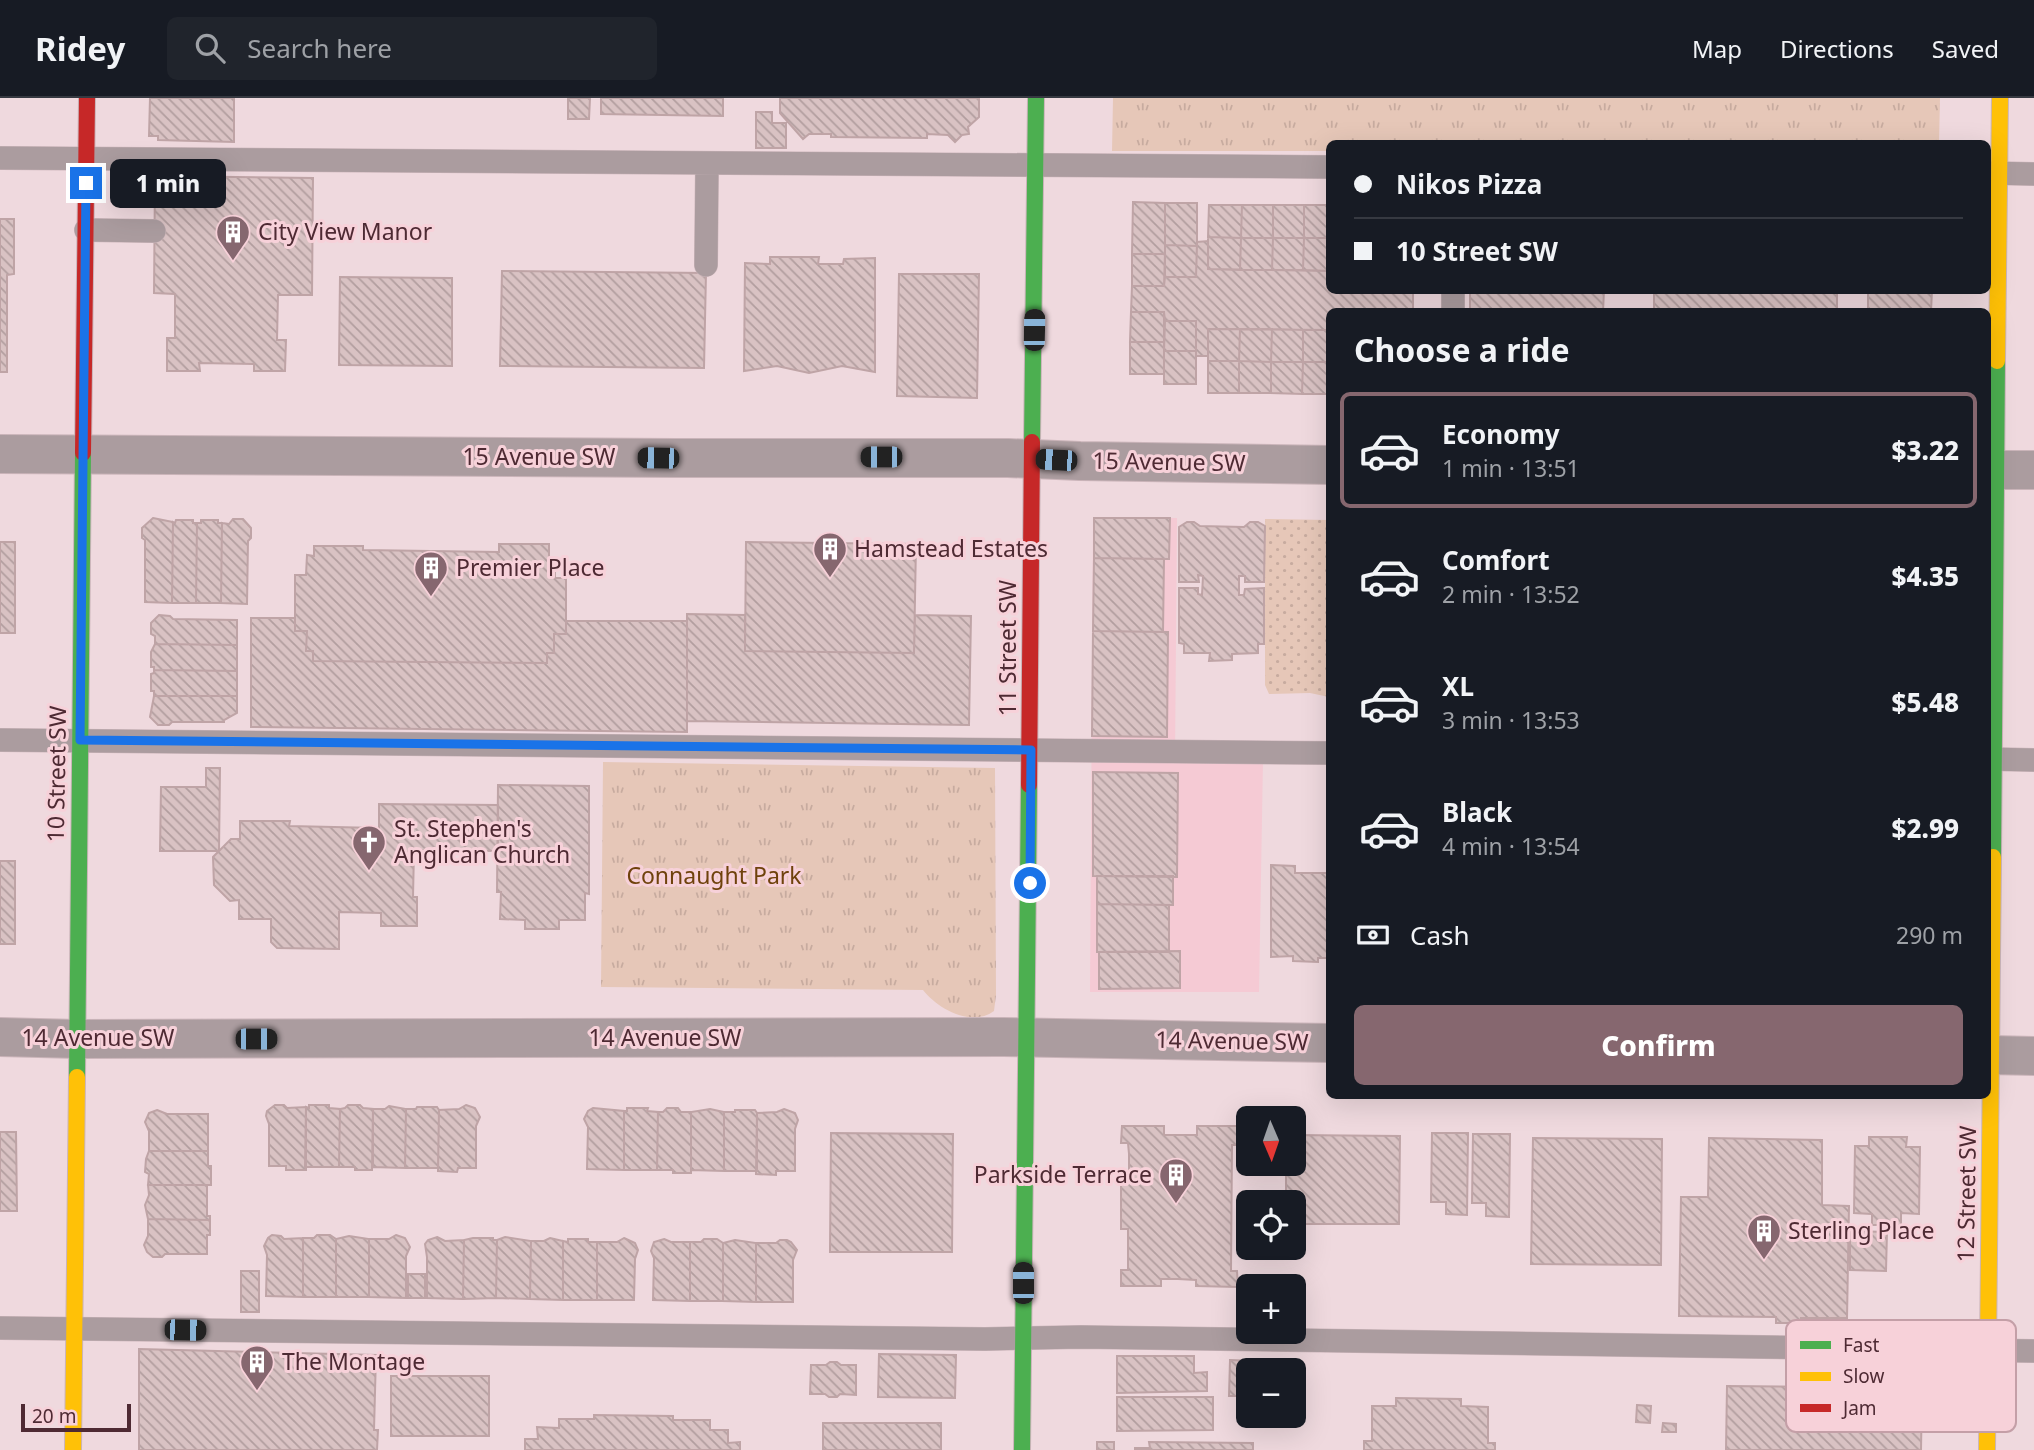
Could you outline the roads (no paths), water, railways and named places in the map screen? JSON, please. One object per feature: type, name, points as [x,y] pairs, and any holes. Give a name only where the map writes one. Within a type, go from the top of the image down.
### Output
[{"type":"street","name":"10 Street SW","points":[[73,1450],[87,98]]},
{"type":"street","name":"11 Street SW","points":[[1022,1450],[1036,98]]},
{"type":"street","name":"12 Street SW","points":[[1991,760],[1994,173],[2000,98]]},
{"type":"street","name":"15 Avenue SW","points":[[0,454],[1033,458],[1326,465]]},
{"type":"street","points":[[1992,470],[2034,470]]},
{"type":"street","name":"14 Avenue SW","points":[[0,1037],[1028,1037],[1326,1042]]},
{"type":"street","points":[[1991,1055],[2034,1056]]},
{"type":"street","name":"12 Street SW","points":[[1989,1320],[1990,1099]]},
{"type":"street","name":"12 Street SW","points":[[1987,1432],[1987,1450]]},
{"type":"lane","points":[[0,158],[1326,167]]},
{"type":"lane","points":[[706,265],[707,163]]},
{"type":"lane","points":[[1994,173],[2034,174]]},
{"type":"lane","points":[[86,230],[154,231]]},
{"type":"lane","points":[[0,740],[1326,753]]},
{"type":"lane","points":[[1991,760],[2034,760]]},
{"type":"lane","points":[[0,1328],[1786,1348]]},
{"type":"lane","points":[[2016,1351],[2034,1351]]},
{"type":"place","name":"City View Manor","points":[[233,262]]},
{"type":"place","name":"Hamstead Estates","points":[[830,579]]},
{"type":"place","name":"Premier Place","points":[[431,598]]},
{"type":"place","name":"St. Stephen's Anglican Church","points":[[369,872]]},
{"type":"place","name":"Parkside Terrace","points":[[1176,1205]]},
{"type":"place","name":"Sterling Place","points":[[1764,1261]]},
{"type":"place","name":"The Montage","points":[[257,1392]]},
{"type":"park label","name":"Connaught Park","points":[[714,876]]}]
